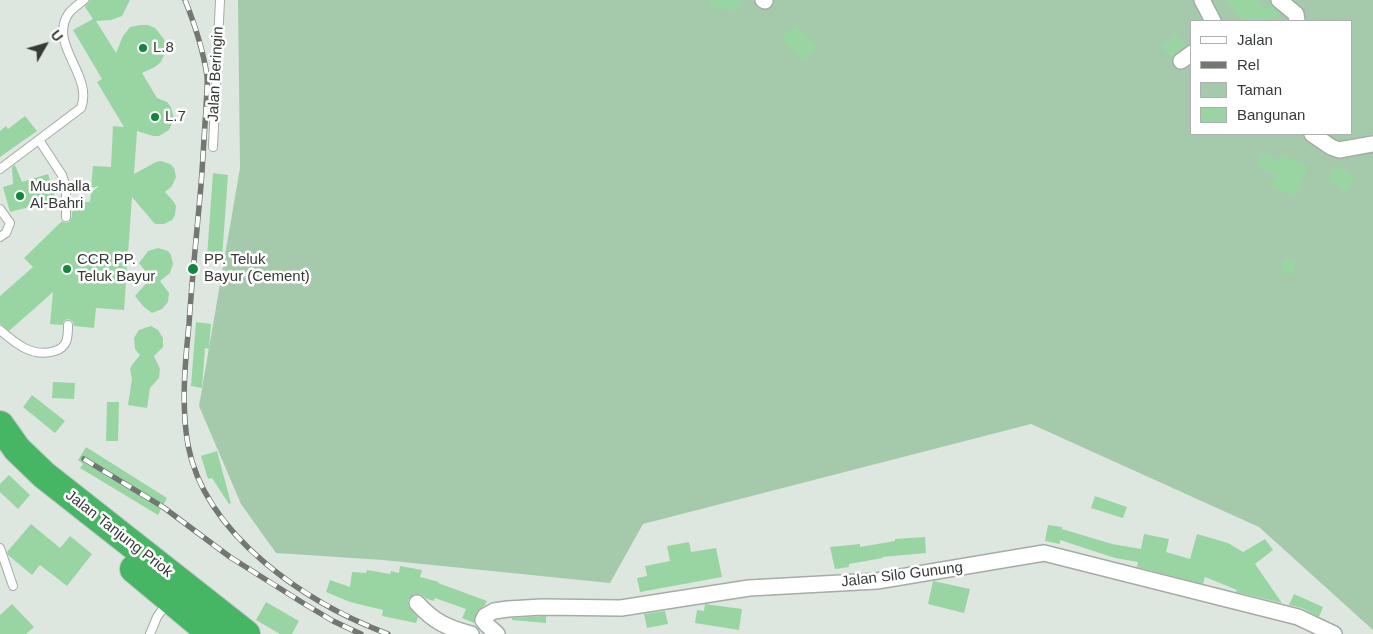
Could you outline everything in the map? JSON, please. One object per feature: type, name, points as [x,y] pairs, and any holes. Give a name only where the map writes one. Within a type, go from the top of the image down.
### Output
[{"type":"highway","name":"Jalan Tanjung Priok","points":[[0,425],[17,449],[44,475],[246,634]]},
{"type":"highway","name":"Jalan Tanjung Priok","points":[[0,453],[21,473],[212,634]]},
{"type":"street","points":[[1202,0],[1212,20]]},
{"type":"street","points":[[1279,0],[1296,14],[1297,20]]},
{"type":"street","points":[[1313,135],[1338,150],[1373,144]]},
{"type":"street","name":"Jalan Silo Gunung","points":[[497,634],[483,620],[485,616],[494,611],[508,608],[621,608],[749,588],[877,581],[1044,553],[1298,617],[1334,634]]},
{"type":"street","points":[[417,603],[428,616],[439,623],[471,634]]},
{"type":"lane","points":[[0,169],[81,108],[84,100],[84,89],[63,36],[63,23],[70,11],[84,0]]},
{"type":"lane","name":"Jalan Beringin","points":[[213,147],[220,0]]},
{"type":"lane","points":[[39,140],[62,175],[66,187],[66,217]]},
{"type":"lane","points":[[0,209],[10,223],[6,233],[0,237]]},
{"type":"lane","points":[[0,330],[14,343],[40,354],[60,349],[64,346],[68,339],[68,326]]},
{"type":"lane","points":[[0,548],[13,586]]},
{"type":"lane","points":[[150,634],[169,599]]},
{"type":"green space","points":[[238,0],[1373,0],[1373,630],[1259,527],[1031,424],[643,524],[610,583],[383,560],[276,553],[241,504],[199,406],[240,168]]},
{"type":"building","points":[[90,0],[130,0],[122,16],[111,20],[96,21],[116,53],[123,36],[130,27],[148,25],[155,28],[164,39],[166,47],[161,62],[142,73],[157,98],[167,102],[171,107],[174,119],[169,130],[159,136],[137,131],[134,174],[161,161],[170,164],[174,168],[176,177],[172,186],[165,192],[176,206],[175,215],[172,220],[164,224],[155,224],[132,197],[124,310],[96,308],[94,328],[74,326],[73,322],[69,319],[65,320],[62,325],[50,324],[53,292],[9,331],[0,324],[0,296],[33,267],[24,258],[62,221],[69,222],[72,212],[82,202],[90,202],[91,193],[99,186],[91,188],[93,166],[111,167],[113,126],[124,127],[97,82],[102,79],[73,30],[93,19],[85,7]]},
{"type":"building","points":[[709,0],[740,0],[739,11],[709,8]]},
{"type":"building","points":[[1226,0],[1258,0],[1265,8],[1270,4],[1281,14],[1272,20],[1241,20]]},
{"type":"building","points":[[796,24],[818,47],[803,61],[781,38]]},
{"type":"building","points":[[1176,34],[1186,46],[1175,53],[1172,58],[1162,47]]},
{"type":"building","points":[[25,116],[37,131],[0,157],[0,131],[6,126],[8,129]]},
{"type":"building","points":[[1262,153],[1280,160],[1282,155],[1308,166],[1296,196],[1271,186],[1276,174],[1257,167]]},
{"type":"building","points":[[15,165],[22,182],[48,174],[56,200],[10,212],[3,187],[13,184],[12,167]]},
{"type":"building","points":[[1337,166],[1355,178],[1346,192],[1328,180]]},
{"type":"building","points":[[213,173],[228,175],[222,258],[207,257]]},
{"type":"building","points":[[158,248],[168,251],[173,264],[170,273],[160,281],[169,293],[168,302],[162,309],[152,313],[135,296],[151,278],[139,263],[148,251]]},
{"type":"building","points":[[1283,260],[1295,261],[1294,274],[1282,273]]},
{"type":"building","points":[[196,322],[211,324],[209,349],[205,348],[202,388],[191,386]]},
{"type":"building","points":[[151,326],[158,330],[163,338],[163,347],[154,356],[160,369],[159,378],[150,388],[147,408],[128,405],[132,379],[130,369],[140,355],[135,349],[134,338],[139,330]]},
{"type":"building","points":[[53,382],[75,383],[74,399],[52,398]]},
{"type":"building","points":[[32,395],[65,421],[55,433],[23,407]]},
{"type":"building","points":[[107,402],[119,402],[118,441],[106,441]]},
{"type":"building","points":[[86,447],[167,498],[158,515],[80,468],[83,464],[78,460]]},
{"type":"building","points":[[217,451],[231,503],[229,504],[212,478],[208,479],[201,456]]},
{"type":"building","points":[[9,475],[30,495],[18,509],[0,492],[0,484]]},
{"type":"building","points":[[1095,496],[1127,507],[1123,518],[1091,508]]},
{"type":"building","points":[[31,524],[60,548],[70,536],[92,554],[67,586],[40,565],[32,575],[8,555],[7,552]]},
{"type":"building","points":[[1048,525],[1062,527],[1062,529],[1112,544],[1141,549],[1144,534],[1169,539],[1166,552],[1190,559],[1197,534],[1228,543],[1243,552],[1265,539],[1273,550],[1255,564],[1282,603],[1236,592],[1237,590],[1205,577],[1203,584],[1137,567],[1138,562],[1115,558],[1060,540],[1060,544],[1045,541]]},
{"type":"building","points":[[925,537],[926,553],[882,557],[849,564],[849,567],[835,569],[830,547],[860,544],[860,547],[895,541],[895,539]]},
{"type":"building","points":[[689,542],[691,552],[716,548],[722,577],[640,592],[637,578],[647,576],[645,566],[670,561],[667,546]]},
{"type":"building","points":[[400,566],[422,570],[420,577],[439,582],[487,601],[477,612],[474,623],[462,618],[466,609],[435,598],[434,601],[420,594],[414,594],[408,600],[408,605],[418,617],[416,623],[382,616],[383,610],[350,602],[326,592],[330,580],[350,587],[352,572],[366,573],[367,570],[390,574],[391,571],[399,573]]},
{"type":"building","points":[[933,581],[970,589],[964,613],[928,604]]},
{"type":"building","points":[[1294,594],[1323,607],[1319,617],[1302,608],[1289,605]]},
{"type":"building","points":[[266,602],[299,621],[292,634],[280,634],[256,620]]},
{"type":"building","points":[[12,604],[34,627],[26,634],[0,634],[0,615]]},
{"type":"building","points":[[705,604],[742,609],[739,630],[695,623],[697,610],[704,611]]},
{"type":"building","points":[[665,611],[668,624],[647,628],[644,614]]},
{"type":"building","points":[[546,616],[546,623],[512,620],[512,618]]},
{"type":"railway","points":[[185,0],[201,47],[207,80],[202,176],[184,384],[188,445],[198,478],[215,509],[238,537],[264,562],[294,585],[325,605],[388,634]]},
{"type":"railway","points":[[84,459],[163,507],[230,557],[333,621],[361,634]]},
{"type":"place","name":"L.8","points":[[143,48]]},
{"type":"place","name":"L.7","points":[[155,117]]},
{"type":"place","name":"Mushalla Al-Bahri","points":[[20,196]]},
{"type":"place","name":"CCR PP. Teluk Bayur","points":[[67,269]]},
{"type":"place","name":"PP. Teluk Bayur (Cement)","points":[[193,269]]}]
